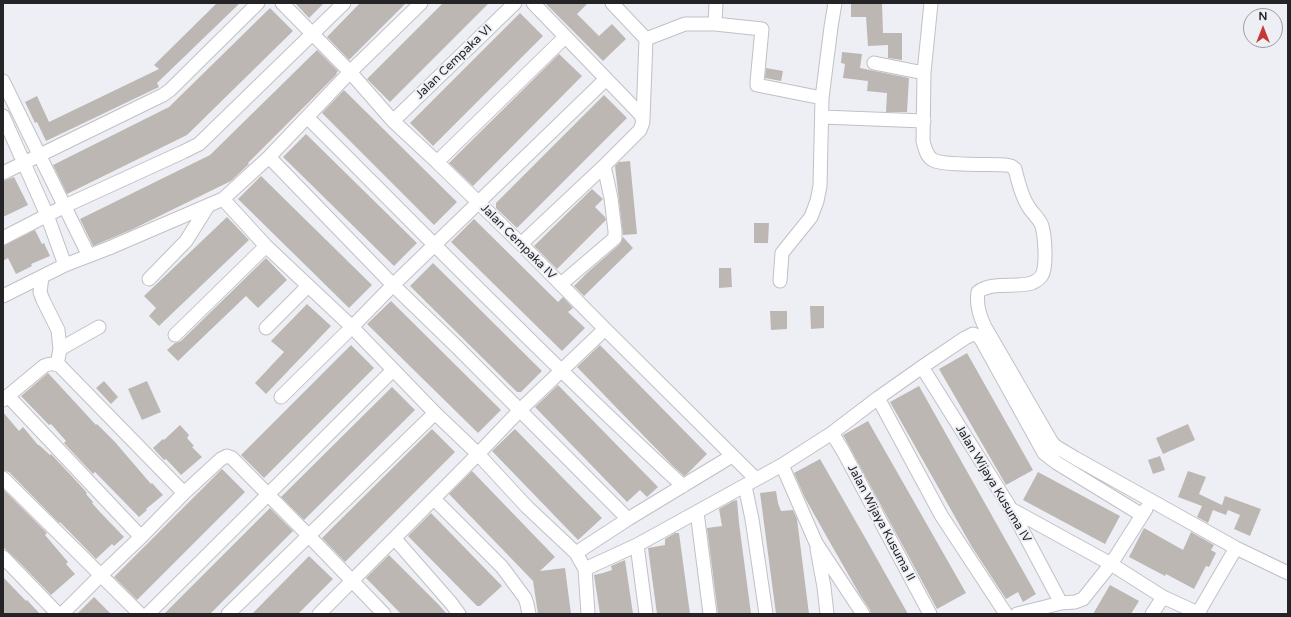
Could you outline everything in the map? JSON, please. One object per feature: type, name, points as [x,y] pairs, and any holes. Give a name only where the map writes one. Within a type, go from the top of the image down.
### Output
[{"type":"street","points":[[3,173],[163,95],[170,90],[258,3]]},
{"type":"street","name":"Jalan Cempaka IV","points":[[282,3],[350,72],[393,121],[521,244],[732,456],[751,483]]},
{"type":"street","points":[[3,238],[65,206],[199,144],[344,3]]},
{"type":"street","points":[[3,296],[65,265],[223,199],[269,157],[350,72],[421,3]]},
{"type":"street","name":"Jalan Cempaka VI","points":[[393,121],[515,3]]},
{"type":"street","points":[[532,3],[641,115],[643,119]]},
{"type":"street","points":[[521,244],[640,130],[643,122],[646,39],[612,3]]},
{"type":"street","points":[[715,24],[716,3]]},
{"type":"street","points":[[780,281],[782,253],[811,217],[817,201],[820,186],[822,98],[835,3]]},
{"type":"street","points":[[931,3],[924,73],[925,150],[934,160],[958,164],[1006,164],[1013,167],[1015,169],[1023,196],[1042,226],[1044,240],[1044,268],[1038,280],[1031,283],[984,289],[978,292],[977,299],[985,327],[1050,441],[1055,446],[1075,458],[1236,548],[1288,574]]},
{"type":"street","points":[[646,39],[685,24],[715,24],[762,29],[756,82],[758,86],[822,98]]},
{"type":"street","points":[[437,162],[565,36]]},
{"type":"street","points":[[874,64],[924,73]]},
{"type":"street","points":[[281,397],[393,285],[606,79]]},
{"type":"street","points":[[3,81],[89,256]]},
{"type":"street","points":[[3,112],[16,106]]},
{"type":"street","points":[[3,116],[47,215],[65,265]]},
{"type":"street","points":[[307,117],[618,426],[683,486]]},
{"type":"street","points":[[822,117],[924,121]]},
{"type":"street","points":[[269,157],[393,285],[456,346],[628,519]]},
{"type":"street","points":[[561,284],[615,238],[616,231],[611,198],[604,166]]},
{"type":"street","points":[[223,199],[266,246],[352,327],[435,413],[478,454],[528,507],[576,554],[585,569],[588,614]]},
{"type":"street","points":[[148,279],[186,241],[208,206]]},
{"type":"street","points":[[175,335],[266,246]]},
{"type":"street","points":[[42,277],[40,292],[45,307],[58,330],[60,349],[57,364]]},
{"type":"street","points":[[266,328],[308,286]]},
{"type":"street","points":[[60,349],[99,327]]},
{"type":"street","points":[[319,614],[395,539],[520,410],[605,329]]},
{"type":"street","points":[[585,569],[637,545],[782,465],[832,433],[922,367],[965,338],[976,334],[981,339],[1044,453],[1057,463],[1142,515]]},
{"type":"street","points":[[141,537],[6,398],[44,366],[52,363],[57,364],[184,493]]},
{"type":"street","name":"Jalan Wijaya Kusuma IV","points":[[922,367],[1011,509],[1061,604]]},
{"type":"street","points":[[148,614],[393,370]]},
{"type":"street","points":[[878,398],[941,515],[1006,614]]},
{"type":"street","points":[[228,614],[435,413]]},
{"type":"street","name":"Jalan Wijaya Kusuma II","points":[[832,433],[930,614]]},
{"type":"street","points":[[62,614],[184,493],[221,459],[227,456],[232,458],[268,494],[384,614]]},
{"type":"street","points":[[576,554],[628,519],[732,456]]},
{"type":"street","points":[[782,465],[816,542],[863,614]]},
{"type":"street","points":[[3,478],[140,614]]},
{"type":"street","points":[[751,483],[752,519],[766,614]]},
{"type":"street","points":[[434,498],[502,567],[525,598],[528,604],[529,614]]},
{"type":"street","points":[[1017,614],[1075,602],[1086,597],[1111,564],[1151,500]]},
{"type":"street","points":[[1011,509],[1111,564],[1163,597],[1199,613],[1236,548]]},
{"type":"street","points":[[697,512],[710,614]]},
{"type":"street","points":[[395,539],[459,614]]},
{"type":"street","points":[[816,542],[827,614]]},
{"type":"street","points":[[637,545],[646,614]]},
{"type":"street","points":[[3,557],[58,614]]},
{"type":"street","points":[[1152,614],[1163,597]]},
{"type":"building","points":[[217,3],[240,3],[157,83],[159,87],[46,141],[25,102],[37,96],[49,122],[159,69],[154,65]]},
{"type":"building","points":[[295,3],[324,3],[309,18]]},
{"type":"building","points":[[360,3],[406,3],[349,60],[327,37]]},
{"type":"building","points":[[443,3],[489,3],[390,102],[367,79]]},
{"type":"building","points":[[545,3],[588,3],[577,14],[599,36],[612,24],[626,39],[603,61]]},
{"type":"building","points":[[851,3],[882,3],[883,33],[902,33],[902,60],[888,58],[888,45],[868,46],[866,17],[851,17]]},
{"type":"building","points":[[270,8],[293,31],[187,135],[67,194],[53,165],[169,107]]},
{"type":"building","points":[[520,13],[543,36],[433,146],[410,123]]},
{"type":"building","points":[[317,50],[338,71],[337,74],[231,181],[133,229],[93,246],[80,219],[210,155]]},
{"type":"building","points":[[842,52],[862,54],[860,68],[909,78],[907,112],[886,112],[887,93],[867,91],[868,81],[843,78],[845,64],[841,63]]},
{"type":"building","points":[[559,54],[582,76],[473,186],[449,163]]},
{"type":"building","points":[[766,68],[783,71],[781,81],[765,78]]},
{"type":"building","points":[[344,90],[457,202],[434,225],[322,113]]},
{"type":"building","points":[[604,95],[627,118],[517,228],[496,208],[496,203]]},
{"type":"building","points":[[306,134],[417,243],[394,266],[283,157]]},
{"type":"building","points":[[630,161],[637,234],[623,235],[615,166],[619,162]]},
{"type":"building","points":[[261,176],[372,285],[349,308],[238,199]]},
{"type":"building","points":[[14,177],[28,205],[3,217],[3,181]]},
{"type":"building","points":[[592,189],[603,199],[595,207],[606,220],[557,269],[534,246]]},
{"type":"building","points":[[227,217],[249,240],[159,326],[149,316],[156,308],[144,296]]},
{"type":"building","points":[[474,219],[558,302],[563,297],[573,308],[568,312],[585,328],[562,351],[451,242]]},
{"type":"building","points":[[754,223],[769,223],[768,243],[754,243]]},
{"type":"building","points":[[35,230],[42,244],[44,243],[50,256],[31,264],[32,266],[16,274],[8,258],[3,261],[3,246]]},
{"type":"building","points":[[623,237],[633,248],[584,296],[574,286],[620,244]]},
{"type":"building","points":[[266,258],[287,280],[258,308],[246,296],[178,361],[167,350],[175,343],[181,341]]},
{"type":"building","points":[[433,263],[542,371],[521,392],[517,392],[410,286]]},
{"type":"building","points":[[719,268],[731,268],[732,287],[719,288]]},
{"type":"building","points":[[391,301],[501,410],[478,433],[367,324]]},
{"type":"building","points":[[307,304],[331,326],[266,394],[255,383],[284,352],[271,341]]},
{"type":"building","points":[[810,306],[824,306],[824,328],[811,329]]},
{"type":"building","points":[[770,311],[787,311],[787,329],[771,330]]},
{"type":"building","points":[[351,345],[374,368],[264,478],[241,455]]},
{"type":"building","points":[[600,345],[707,454],[684,476],[577,367]]},
{"type":"building","points":[[967,353],[1033,470],[1006,485],[939,369]]},
{"type":"building","points":[[48,373],[96,425],[97,424],[115,442],[151,484],[152,483],[163,495],[139,517],[95,472],[93,474],[64,443],[66,441],[51,424],[49,425],[21,396]]},
{"type":"building","points":[[104,381],[118,397],[111,404],[96,388]]},
{"type":"building","points":[[147,381],[161,412],[142,420],[128,389]]},
{"type":"building","points":[[558,385],[658,487],[647,497],[640,490],[627,502],[535,407]]},
{"type":"building","points":[[919,386],[1036,594],[1023,602],[1018,592],[1006,599],[972,547],[890,402]]},
{"type":"building","points":[[392,387],[415,410],[304,520],[281,497]]},
{"type":"building","points":[[3,412],[19,431],[23,427],[38,445],[50,455],[51,454],[87,493],[86,494],[93,502],[92,503],[99,511],[124,537],[114,546],[112,544],[96,559],[9,472],[3,470]]},
{"type":"building","points":[[868,421],[966,593],[937,609],[843,435]]},
{"type":"building","points":[[1188,424],[1195,440],[1163,454],[1156,438]]},
{"type":"building","points":[[180,425],[189,435],[187,438],[194,446],[192,447],[202,457],[181,475],[153,448]]},
{"type":"building","points":[[432,429],[455,452],[345,562],[322,538]]},
{"type":"building","points":[[515,429],[602,518],[578,540],[492,451]]},
{"type":"building","points":[[1160,456],[1165,470],[1153,474],[1148,460]]},
{"type":"building","points":[[820,459],[908,614],[871,614],[828,539],[805,498],[794,473]]},
{"type":"building","points":[[222,469],[245,492],[137,600],[114,577]]},
{"type":"building","points":[[472,471],[555,557],[540,571],[565,568],[571,614],[538,614],[533,581],[449,494]]},
{"type":"building","points":[[1188,471],[1206,477],[1199,494],[1222,505],[1225,496],[1261,509],[1250,536],[1234,529],[1240,515],[1228,510],[1226,515],[1213,510],[1208,523],[1197,517],[1202,506],[1178,497]]},
{"type":"building","points":[[1038,472],[1120,516],[1105,544],[1023,500]]},
{"type":"building","points":[[3,489],[47,533],[45,535],[68,562],[66,564],[75,574],[51,595],[3,547]]},
{"type":"building","points":[[776,491],[781,511],[793,510],[797,519],[809,614],[776,614],[760,493]]},
{"type":"building","points":[[737,500],[751,614],[718,614],[707,528],[722,526],[719,509]]},
{"type":"building","points":[[270,508],[293,531],[210,614],[164,614]]},
{"type":"building","points":[[431,513],[502,586],[480,606],[477,606],[408,536]]},
{"type":"building","points":[[1144,528],[1183,550],[1191,532],[1214,545],[1211,550],[1216,553],[1209,567],[1206,566],[1194,589],[1129,557]]},
{"type":"building","points":[[675,533],[679,533],[690,614],[657,614],[648,548],[665,545],[665,539]]},
{"type":"building","points":[[389,555],[447,614],[401,614],[366,578]]},
{"type":"building","points":[[309,556],[333,579],[298,614],[252,614]]},
{"type":"building","points":[[625,560],[633,614],[600,614],[594,575],[612,570],[611,566]]},
{"type":"building","points":[[3,577],[26,601],[27,600],[40,614],[3,614]]},
{"type":"building","points":[[1110,585],[1139,601],[1131,614],[1093,614]]},
{"type":"building","points":[[94,597],[111,614],[77,614]]}]
